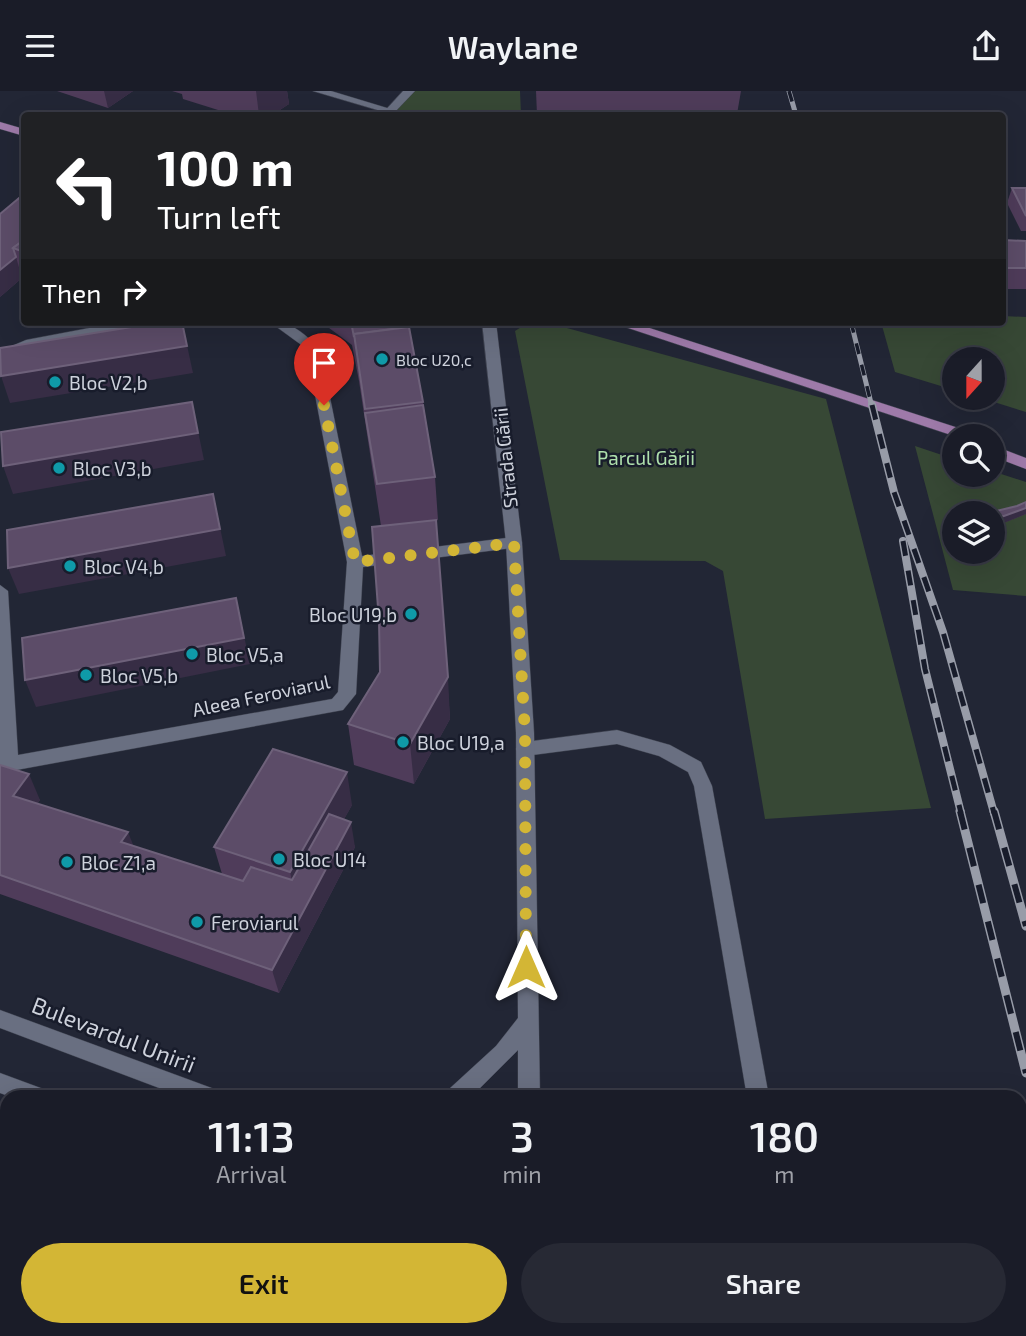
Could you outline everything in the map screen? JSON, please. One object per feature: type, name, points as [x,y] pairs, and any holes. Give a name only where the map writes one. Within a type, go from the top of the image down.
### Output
[{"type":"main road","points":[[0,125],[21,132]]},
{"type":"main road","points":[[629,326],[942,427]]},
{"type":"main road","points":[[895,412],[942,430]]},
{"type":"main road","points":[[1005,447],[1026,454]]},
{"type":"main road","points":[[1005,455],[1026,464]]},
{"type":"street","points":[[319,91],[386,112]]},
{"type":"street","points":[[390,112],[409,91]]},
{"type":"street","points":[[0,356],[12,348],[26,344],[121,326]]},
{"type":"street","name":"Aleea Feroviarul","points":[[5,765],[337,705],[347,694],[355,562],[314,353],[305,341],[283,326]]},
{"type":"street","name":"Strada Gării","points":[[489,326],[514,543],[525,749],[529,1090]]},
{"type":"street","points":[[355,562],[514,543]]},
{"type":"street","points":[[0,591],[5,765]]},
{"type":"street","points":[[525,749],[617,737],[664,750],[695,767],[703,786],[757,1090]]},
{"type":"street","name":"Bulevardul Unirii","points":[[0,1019],[190,1090]]},
{"type":"street","points":[[463,1090],[503,1053],[527,1021]]},
{"type":"street","points":[[0,1083],[19,1090]]},
{"type":"green space","points":[[409,91],[520,91],[521,112],[389,112]]},
{"type":"green space","points":[[1006,316],[1026,317],[1026,412],[1005,405],[1005,347],[942,347],[942,386],[895,372],[882,326],[1006,326]]},
{"type":"green space","name":"Parcul Gării","points":[[523,326],[560,326],[826,399],[931,808],[765,819],[723,571],[705,561],[560,560],[515,331]]},
{"type":"green space","points":[[915,446],[942,455],[942,487],[1005,487],[1005,475],[1026,482],[1026,596],[953,590],[946,564],[1005,564],[1005,501],[942,501],[942,548]]},
{"type":"building","points":[[1012,188],[1026,188],[1026,216]]},
{"type":"building","points":[[21,196],[21,242],[13,248],[16,257],[0,270],[0,214]]},
{"type":"building","points":[[1006,240],[1026,241],[1026,268],[1006,268]]},
{"type":"building","points":[[21,242],[21,251],[13,248]]},
{"type":"building","points":[[138,326],[183,326],[187,346],[1,376],[0,348]]},
{"type":"building","points":[[352,326],[408,326],[354,334],[354,337]]},
{"type":"building","points":[[409,327],[423,402],[365,409],[354,334]]},
{"type":"building","points":[[192,402],[198,433],[3,466],[1,432]]},
{"type":"building","points":[[423,405],[435,477],[377,484],[365,413]]},
{"type":"building","points":[[213,494],[220,529],[8,568],[7,530]]},
{"type":"building","points":[[1026,502],[1026,508],[1005,516],[1005,509]]},
{"type":"building","points":[[436,520],[448,677],[410,744],[348,724],[380,672],[372,527]]},
{"type":"building","points":[[236,598],[244,638],[25,680],[22,638]]},
{"type":"building","points":[[273,749],[347,772],[290,872],[214,847]]},
{"type":"building","points":[[0,765],[29,774],[13,796],[128,832],[121,842],[243,881],[251,867],[292,880],[329,814],[351,822],[272,970],[0,875]]},
{"type":"railway","points":[[789,91],[795,112]]},
{"type":"railway","points":[[852,326],[872,407]]},
{"type":"railway","points":[[872,405],[894,492],[943,632],[994,813]]},
{"type":"railway","points":[[903,541],[925,669],[961,813]]},
{"type":"railway","points":[[960,811],[1026,1073]]},
{"type":"railway","points":[[994,811],[1026,926]]},
{"type":"place","name":"Bloc U20,c","points":[[382,359]]},
{"type":"place","name":"Bloc V2,b","points":[[55,382]]},
{"type":"place","name":"Bloc V3,b","points":[[59,468]]},
{"type":"place","name":"Bloc V4,b","points":[[70,566]]},
{"type":"place","name":"Bloc U19,b","points":[[411,614]]},
{"type":"place","name":"Bloc V5,a","points":[[192,654]]},
{"type":"place","name":"Bloc V5,b","points":[[86,675]]},
{"type":"place","name":"Bloc U19,a","points":[[403,742]]},
{"type":"place","name":"Bloc U14","points":[[279,859]]},
{"type":"place","name":"Bloc Z1,a","points":[[67,862]]},
{"type":"place","name":"Feroviarul","points":[[197,922]]},
{"type":"route","points":[[324,405],[355,562],[514,543],[525,733],[526,967]]}]
